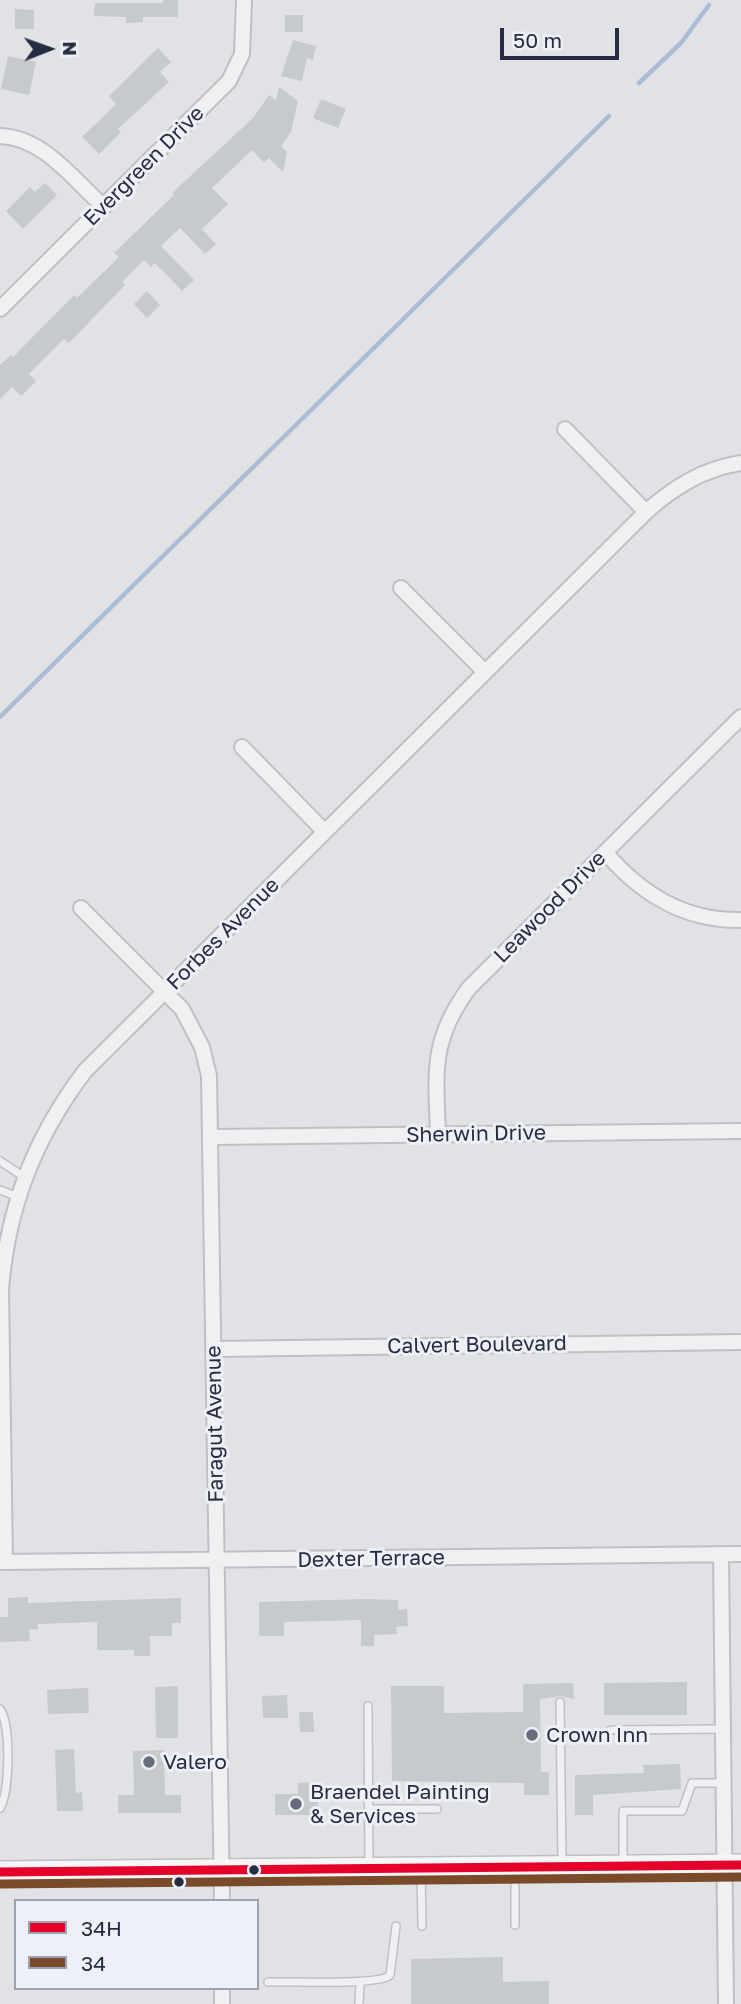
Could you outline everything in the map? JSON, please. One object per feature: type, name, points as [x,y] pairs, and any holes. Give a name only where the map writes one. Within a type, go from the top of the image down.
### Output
[{"type":"main road","points":[[0,1872],[733,1865]]},
{"type":"street","name":"Evergreen Drive","points":[[0,309],[229,81],[242,54],[244,0]]},
{"type":"street","points":[[0,136],[26,141],[42,150],[104,207]]},
{"type":"street","points":[[565,429],[646,512]]},
{"type":"street","name":"Forbes Avenue","points":[[2,1562],[1,1336],[4,1257],[24,1177],[50,1120],[85,1071],[646,512],[678,486],[700,474],[741,463]]},
{"type":"street","points":[[401,588],[485,672]]},
{"type":"street","name":"Leawood Drive","points":[[438,1135],[436,1069],[439,1045],[455,1006],[469,988],[741,717]]},
{"type":"street","points":[[242,747],[325,832]]},
{"type":"street","points":[[605,852],[648,893],[676,909],[702,917],[741,920]]},
{"type":"street","name":"Faragut Avenue","points":[[81,908],[182,1009],[202,1047],[209,1076],[222,1899]]},
{"type":"street","name":"Sherwin Drive","points":[[211,1137],[741,1132]]},
{"type":"street","name":"Calvert Boulevard","points":[[214,1349],[741,1342]]},
{"type":"street","points":[[721,1554],[723,1783],[733,1865],[726,2004]]},
{"type":"street","name":"Dexter Terrace","points":[[2,1562],[741,1554]]},
{"type":"lane","points":[[0,1160],[24,1177]]},
{"type":"lane","points":[[0,1190],[18,1197]]},
{"type":"lane","points":[[560,1702],[562,1866]]},
{"type":"lane","points":[[368,1706],[369,1868]]},
{"type":"lane","points":[[0,1709],[7,1791],[0,1808]]},
{"type":"lane","points":[[611,1730],[723,1728]]},
{"type":"lane","points":[[623,1866],[623,1811],[682,1811],[692,1783],[723,1783]]},
{"type":"lane","points":[[369,1809],[437,1809]]},
{"type":"lane","points":[[514,1867],[515,1925]]},
{"type":"lane","points":[[421,1868],[422,1926]]},
{"type":"lane","points":[[268,1982],[346,1980],[360,1984],[388,1978],[396,1926]]},
{"type":"lane","points":[[359,2004],[360,1984]]},
{"type":"building","points":[[163,0],[178,0],[178,17],[143,17],[143,22],[126,23],[126,17],[94,16],[95,3],[163,3]]},
{"type":"building","points":[[15,9],[34,10],[34,29],[15,29]]},
{"type":"building","points":[[285,15],[303,15],[303,32],[285,32]]},
{"type":"building","points":[[293,40],[316,46],[313,60],[307,58],[302,81],[281,76]]},
{"type":"building","points":[[158,48],[171,62],[160,72],[169,82],[118,129],[121,132],[99,154],[82,137],[116,104],[109,96]]},
{"type":"building","points":[[8,56],[36,62],[29,95],[1,89]]},
{"type":"building","points":[[279,87],[298,101],[291,132],[281,146],[287,152],[283,172],[269,158],[264,163],[252,150],[212,188],[228,204],[202,229],[216,244],[205,254],[180,228],[161,246],[194,280],[182,291],[155,263],[151,267],[144,260],[122,282],[125,285],[69,343],[64,339],[29,374],[36,381],[21,396],[12,387],[0,399],[0,365],[11,355],[13,357],[74,295],[77,298],[119,257],[114,253],[174,195],[172,193],[253,118],[269,95],[276,100]]},
{"type":"building","points":[[321,99],[346,109],[338,128],[313,118]]},
{"type":"building","points":[[45,183],[57,195],[23,229],[6,211],[30,187],[35,192]]},
{"type":"building","points":[[147,291],[160,305],[147,318],[134,304]]},
{"type":"building","points":[[28,1597],[28,1603],[181,1598],[181,1623],[172,1623],[172,1636],[150,1636],[150,1656],[134,1656],[134,1650],[97,1650],[97,1622],[38,1624],[38,1629],[29,1630],[30,1641],[0,1642],[0,1617],[8,1617],[8,1598]]},
{"type":"building","points":[[398,1600],[398,1610],[407,1609],[408,1626],[396,1627],[397,1634],[374,1635],[374,1646],[361,1646],[361,1620],[284,1622],[284,1636],[259,1636],[259,1602]]},
{"type":"building","points":[[687,1682],[687,1715],[604,1715],[604,1683]]},
{"type":"building","points":[[573,1683],[574,1699],[561,1696],[540,1699],[541,1772],[549,1772],[549,1795],[524,1795],[524,1783],[392,1781],[391,1686],[444,1686],[444,1713],[523,1712],[523,1684]]},
{"type":"building","points":[[178,1686],[178,1738],[156,1738],[155,1687]]},
{"type":"building","points":[[88,1688],[89,1713],[48,1714],[47,1690]]},
{"type":"building","points":[[287,1695],[288,1718],[263,1718],[262,1696]]},
{"type":"building","points":[[299,1712],[313,1712],[314,1732],[300,1732]]},
{"type":"building","points":[[74,1749],[76,1793],[82,1792],[83,1811],[57,1811],[55,1750]]},
{"type":"building","points":[[164,1750],[165,1795],[181,1795],[181,1813],[118,1813],[118,1795],[134,1795],[133,1751]]},
{"type":"building","points":[[680,1764],[681,1789],[593,1795],[593,1815],[575,1815],[575,1775],[644,1773],[643,1765]]},
{"type":"building","name":"Braendel Painting & Services","points":[[318,1782],[318,1815],[275,1815],[275,1794],[298,1794],[298,1783]]},
{"type":"building","points":[[503,1957],[503,1982],[549,1981],[549,2004],[411,2004],[411,1959]]},
{"type":"waterway","points":[[639,83],[681,43],[709,5]]},
{"type":"waterway","points":[[0,717],[609,116]]},
{"type":"transit line","name":"34H","points":[[0,1872],[741,1865]]},
{"type":"transit line","name":"34","points":[[0,1884],[741,1877]]},
{"type":"place","name":"Crown Inn","points":[[532,1735]]},
{"type":"place","name":"Valero","points":[[149,1762]]},
{"type":"place","name":"Braendel Painting & Services","points":[[296,1804]]}]
